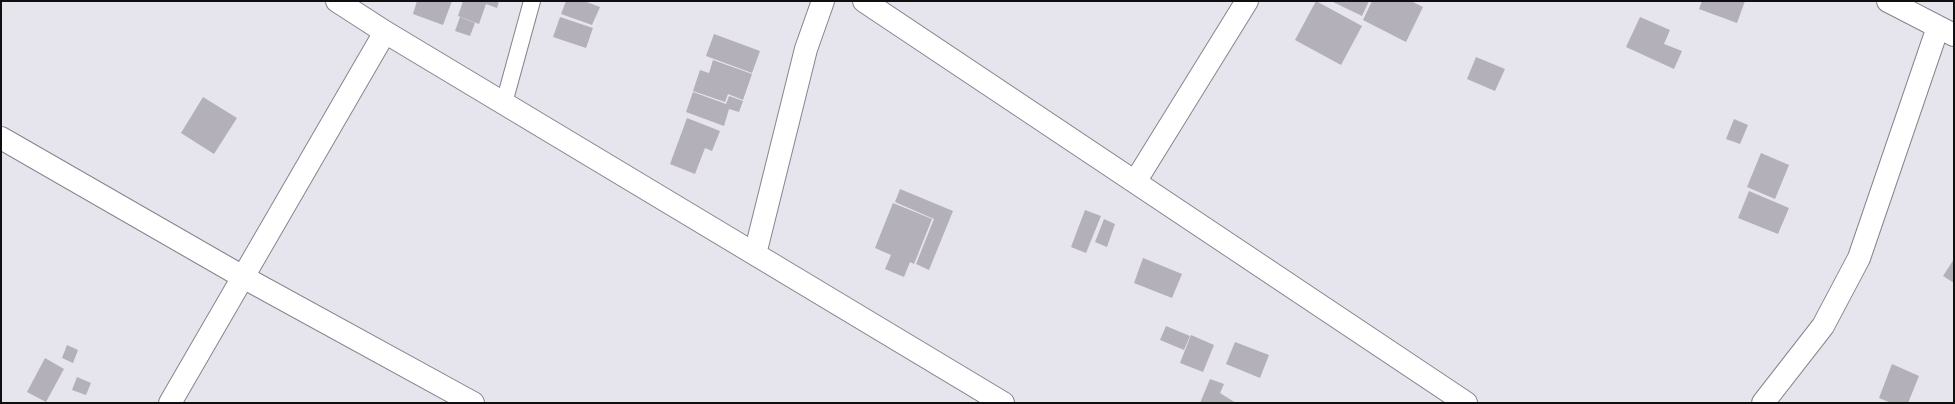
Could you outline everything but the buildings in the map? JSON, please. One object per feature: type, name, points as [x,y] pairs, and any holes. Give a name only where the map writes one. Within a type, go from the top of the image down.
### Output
[{"type":"street","points":[[337,1],[385,32],[1003,403]]},
{"type":"street","points":[[756,254],[806,49],[823,1]]},
{"type":"street","points":[[864,1],[1466,403]]},
{"type":"street","points":[[1135,182],[1247,1]]},
{"type":"street","points":[[1763,403],[1823,326],[1859,258],[1946,31],[1888,1]]},
{"type":"street","points":[[170,403],[385,32]]},
{"type":"street","points":[[1,138],[243,277],[473,403]]},
{"type":"lane","points":[[504,103],[532,1]]}]
